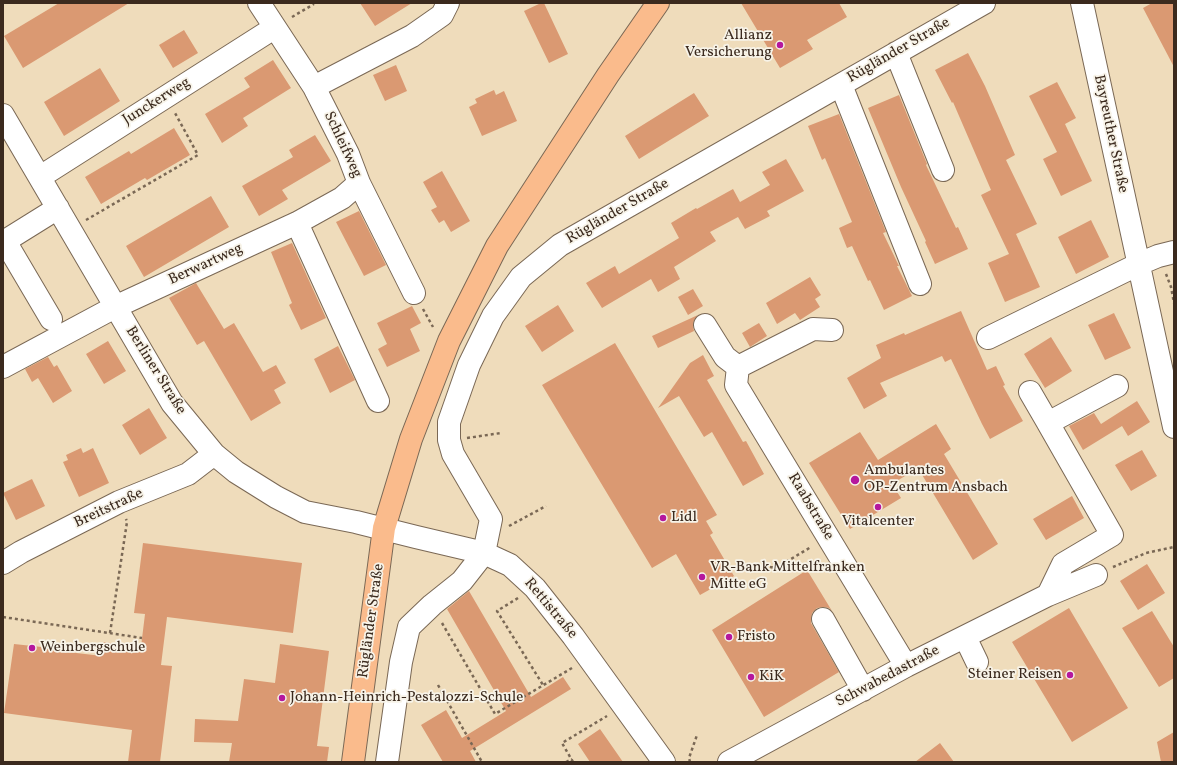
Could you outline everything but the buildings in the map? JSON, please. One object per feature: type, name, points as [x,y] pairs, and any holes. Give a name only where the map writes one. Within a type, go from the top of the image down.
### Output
[{"type":"main road","name":"Rügländer Straße","points":[[353,762],[384,528],[412,439],[449,341],[497,246],[608,75],[658,3]]},
{"type":"street","name":"Schleifweg","points":[[259,3],[314,87],[348,154],[359,183],[414,293]]},
{"type":"street","points":[[314,87],[412,36],[442,15],[448,3]]},
{"type":"street","name":"Rügländer Straße","points":[[484,552],[491,519],[453,454],[449,440],[450,422],[469,365],[494,316],[521,277],[560,245],[984,3]]},
{"type":"street","name":"Bayreuther Straße","points":[[1082,3],[1174,427]]},
{"type":"street","name":"Junckerweg","points":[[40,177],[274,28]]},
{"type":"street","points":[[896,53],[943,170]]},
{"type":"street","points":[[841,84],[920,284]]},
{"type":"street","name":"Berliner Straße","points":[[3,114],[172,402],[214,454],[236,472],[305,512],[384,528]]},
{"type":"street","name":"Berwartweg","points":[[115,307],[297,223],[342,198],[359,183]]},
{"type":"street","points":[[51,319],[5,241],[58,208]]},
{"type":"street","points":[[297,223],[378,401]]},
{"type":"street","points":[[988,338],[1139,264],[1158,256],[1174,252]]},
{"type":"street","points":[[3,367],[115,307]]},
{"type":"street","points":[[705,325],[725,357],[738,367],[813,329],[832,330]]},
{"type":"street","name":"Raabstraße","points":[[738,367],[736,384],[906,666]]},
{"type":"street","points":[[1048,423],[1117,386]]},
{"type":"street","points":[[1030,392],[1112,535],[1063,564],[1048,595]]},
{"type":"street","name":"Breitstraße","points":[[3,563],[119,502],[188,474],[214,454]]},
{"type":"street","name":"Rettistraße","points":[[384,528],[416,538],[484,552],[510,565],[535,588],[664,762]]},
{"type":"street","points":[[387,762],[401,662],[409,627],[432,605],[462,581],[484,552]]},
{"type":"street","name":"Schwabedastraße","points":[[729,762],[906,666],[1048,595],[1096,575]]},
{"type":"street","points":[[823,619],[863,690]]},
{"type":"street","points":[[965,637],[977,662]]},
{"type":"path","points":[[274,28],[314,4]]},
{"type":"path","points":[[70,229],[198,155],[166,97]]},
{"type":"path","points":[[414,293],[436,332]]},
{"type":"path","points":[[465,438],[501,433]]},
{"type":"path","points":[[110,633],[128,522],[119,502]]},
{"type":"path","points":[[504,529],[546,506]]},
{"type":"path","points":[[764,566],[776,568],[828,537]]},
{"type":"path","points":[[1096,575],[1146,553],[1174,547]]},
{"type":"path","points":[[535,588],[497,611],[543,685]]},
{"type":"path","points":[[432,605],[495,714],[588,658]]},
{"type":"path","points":[[3,617],[142,638]]},
{"type":"path","points":[[438,685],[482,762]]},
{"type":"path","points":[[573,762],[562,743],[623,706]]},
{"type":"path","points":[[690,762],[689,758],[697,735]]},
{"type":"path","points":[[566,762],[572,759]]},
{"type":"place","name":"Allianz Versicherung","points":[[780,45]]},
{"type":"place","name":"Ambulantes OP-Zentrum Ansbach","points":[[855,480]]},
{"type":"place","name":"Vitalcenter","points":[[878,507]]},
{"type":"place","name":"Lidl","points":[[663,518]]},
{"type":"place","name":"VR-Bank Mittelfranken Mitte eG","points":[[702,577]]},
{"type":"place","name":"Fristo","points":[[729,637]]},
{"type":"place","name":"Weinbergschule","points":[[32,648]]},
{"type":"place","name":"Steiner Reisen","points":[[1070,675]]},
{"type":"place","name":"KiK","points":[[751,677]]},
{"type":"place","name":"Johann-Heinrich-Pestalozzi-Schule","points":[[282,698]]}]
